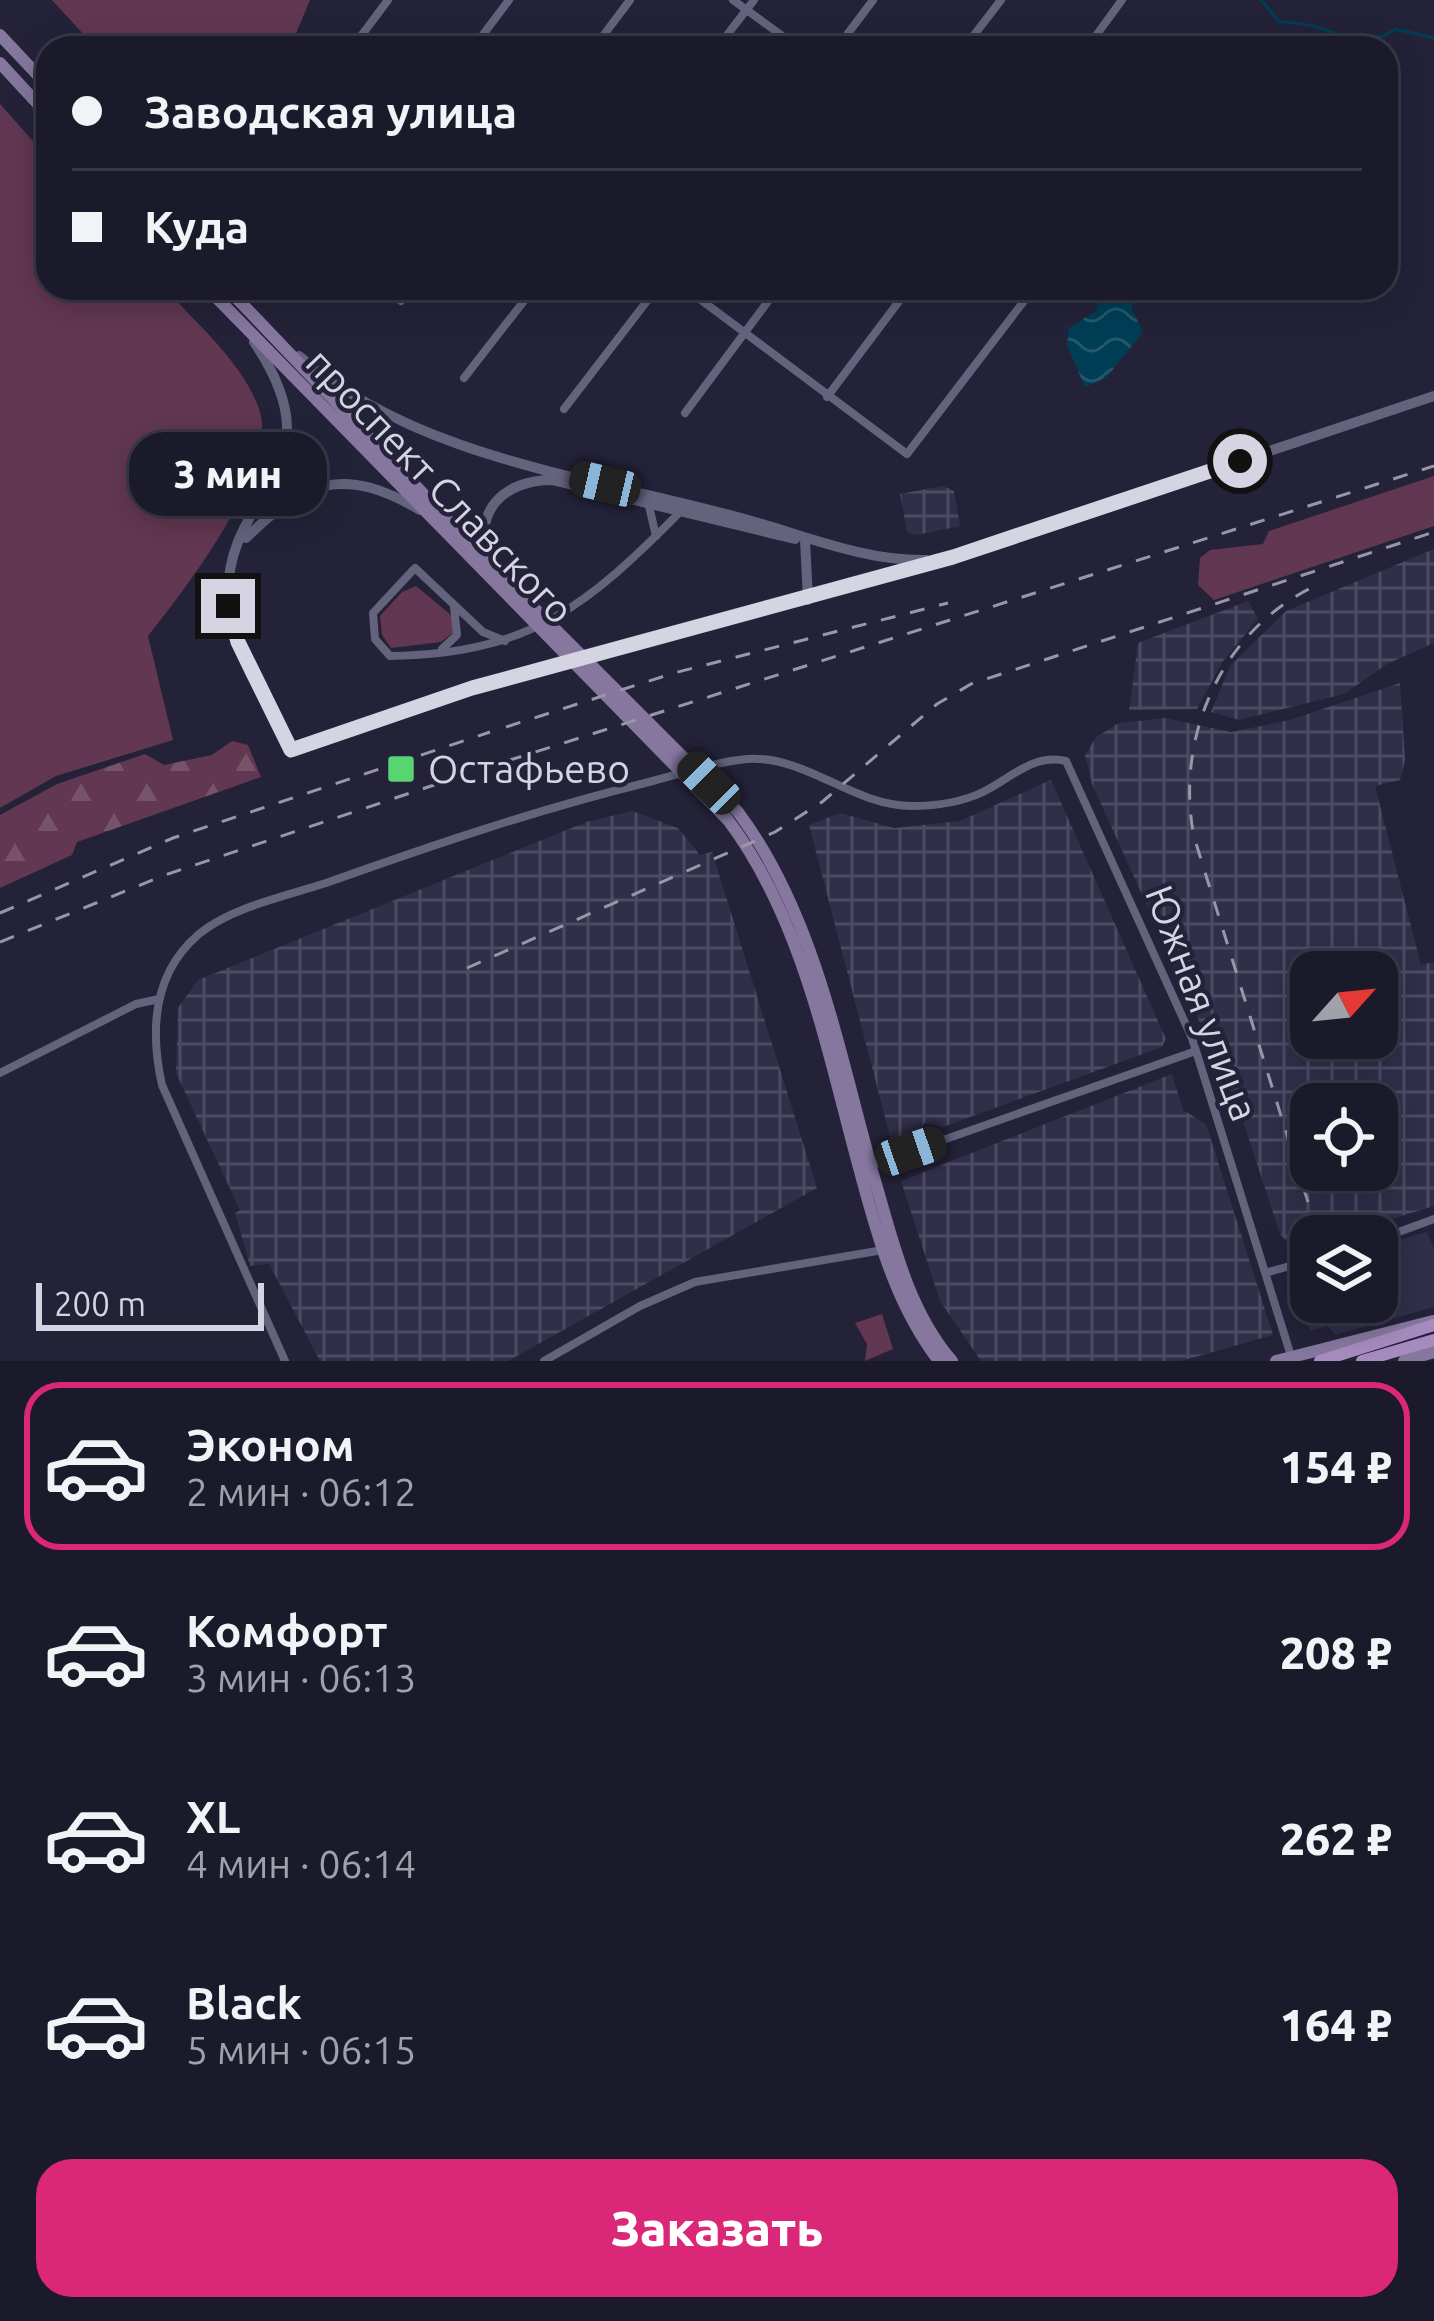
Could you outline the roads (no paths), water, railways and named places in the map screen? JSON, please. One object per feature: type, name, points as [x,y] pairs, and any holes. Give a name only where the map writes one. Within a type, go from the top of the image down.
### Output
[{"type":"main road","points":[[0,35],[36,73]]},
{"type":"main road","points":[[0,63],[36,102]]},
{"type":"main road","name":"проспект Славского","points":[[222,300],[493,567],[530,612]]},
{"type":"main road","name":"проспект Славского","points":[[235,300],[251,324],[424,512],[738,812],[758,850],[803,971],[883,1250],[901,1298],[939,1361]]},
{"type":"main road","name":"проспект Славского","points":[[758,850],[784,883],[813,966],[910,1293],[952,1361]]},
{"type":"main road","points":[[1276,1361],[1434,1323]]},
{"type":"main road","points":[[1320,1361],[1434,1323]]},
{"type":"main road","points":[[1362,1361],[1434,1340]]},
{"type":"main road","points":[[1404,1361],[1434,1352]]},
{"type":"street","points":[[365,36],[388,0]]},
{"type":"street","points":[[482,36],[509,0]]},
{"type":"street","points":[[603,36],[630,0]]},
{"type":"street","points":[[733,0],[782,36]]},
{"type":"street","points":[[726,36],[754,0]]},
{"type":"street","points":[[845,36],[873,0]]},
{"type":"street","points":[[973,36],[1001,0]]},
{"type":"street","points":[[1096,36],[1122,0]]},
{"type":"street","points":[[464,378],[525,300]]},
{"type":"street","points":[[564,409],[648,300]]},
{"type":"street","points":[[701,300],[907,454],[1025,300]]},
{"type":"street","points":[[686,413],[769,300]]},
{"type":"street","points":[[827,397],[900,300]]},
{"type":"street","points":[[251,324],[321,375],[418,427],[490,454],[805,540],[908,560],[953,557]]},
{"type":"street","points":[[251,324],[276,375],[288,421],[271,489],[240,544],[228,584],[230,616],[291,750],[521,674],[953,557],[1434,397]]},
{"type":"street","points":[[493,567],[485,548],[487,513],[495,499],[517,484],[552,480],[683,509]]},
{"type":"street","points":[[240,544],[277,508],[318,486],[370,486],[424,512]]},
{"type":"street","points":[[648,504],[656,536]]},
{"type":"street","points":[[505,641],[483,632],[415,568],[373,614],[375,639],[390,656],[505,641],[572,610],[683,509]]},
{"type":"street","points":[[805,540],[808,600]]},
{"type":"street","points":[[435,653],[458,635],[452,602]]},
{"type":"street","name":"Южная улица","points":[[159,999],[171,970],[200,933],[248,910],[568,802],[742,759],[794,764],[852,792],[910,806],[962,799],[1040,760],[1066,760],[1196,1051],[1291,1356]]},
{"type":"street","points":[[0,1073],[136,1004],[159,999],[155,1054],[162,1085],[285,1361]]},
{"type":"street","points":[[870,1165],[1196,1051]]},
{"type":"street","points":[[1398,1232],[1434,1219]]},
{"type":"street","points":[[544,1361],[682,1287],[883,1250]]},
{"type":"street","points":[[1265,1273],[1290,1266]]},
{"type":"water","points":[[1098,300],[1133,300],[1143,332],[1106,378],[1085,387],[1067,345],[1069,328],[1096,311]]},
{"type":"waterway","points":[[1261,0],[1280,22],[1344,36]]},
{"type":"waterway","points":[[1384,36],[1395,29],[1434,38]]},
{"type":"waterway","points":[[1368,36],[1376,36]]},
{"type":"railway","points":[[507,761],[1434,466]]},
{"type":"railway","points":[[467,968],[775,832],[822,802],[937,704],[971,684],[1434,532]]},
{"type":"railway","points":[[1308,1202],[1194,837],[1190,799],[1200,723],[1233,655],[1257,626],[1322,583]]},
{"type":"railway","points":[[506,727],[674,673],[948,603]]},
{"type":"railway","points":[[0,913],[173,838],[490,732]]},
{"type":"railway","points":[[0,942],[165,875],[503,762]]},
{"type":"place","name":"Остафьево","points":[[401,769]]}]
